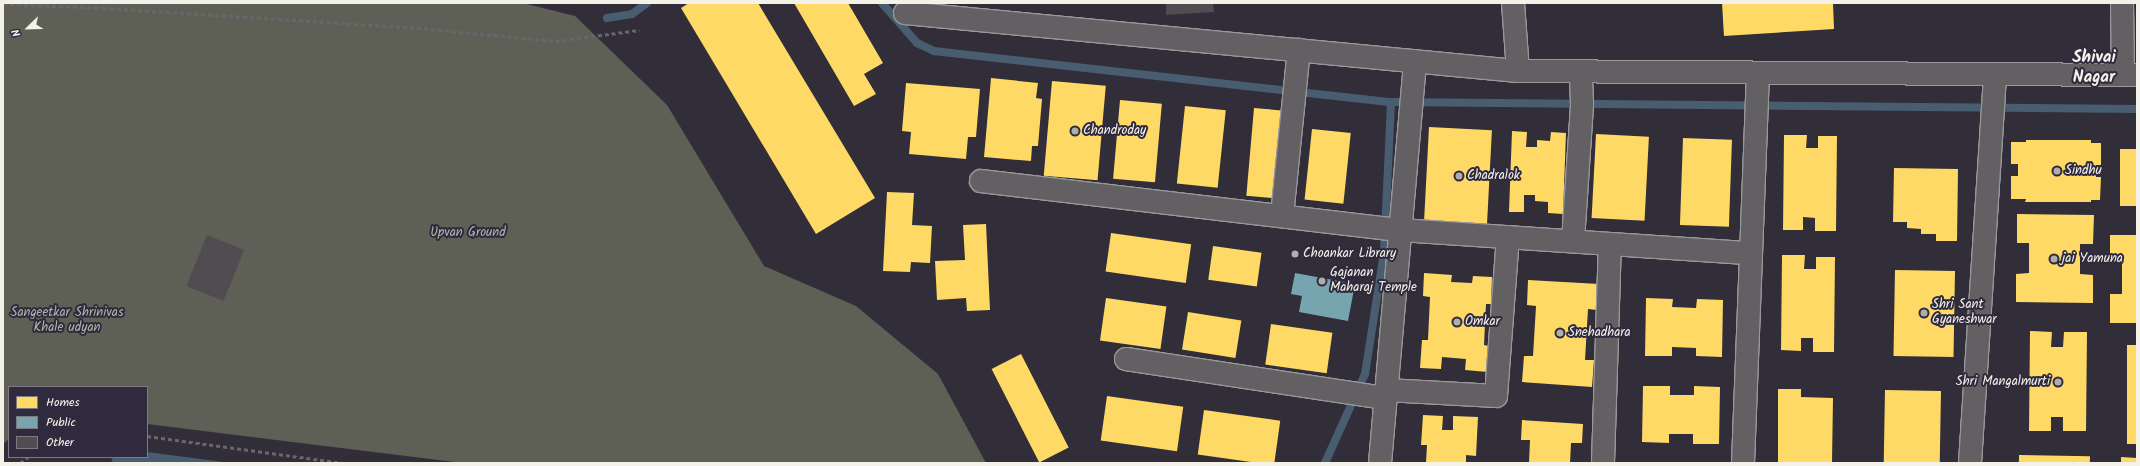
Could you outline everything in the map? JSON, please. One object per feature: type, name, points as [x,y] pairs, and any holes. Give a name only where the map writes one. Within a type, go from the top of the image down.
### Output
[{"type":"street","points":[[1513,3],[1518,71]]},
{"type":"street","points":[[904,13],[1518,71],[2130,75],[2122,3]]},
{"type":"street","points":[[1282,216],[1299,50]]},
{"type":"street","points":[[1380,463],[1415,62]]},
{"type":"street","points":[[1573,242],[1582,104],[1580,71]]},
{"type":"street","points":[[1742,463],[1758,73]]},
{"type":"street","points":[[1970,463],[1995,75]]},
{"type":"street","points":[[980,181],[1400,230],[1750,253]]},
{"type":"street","points":[[1126,359],[1386,394],[1496,396],[1508,237]]},
{"type":"street","points":[[1603,463],[1610,244]]},
{"type":"path","points":[[3,4],[103,8],[417,28],[556,41],[639,30]]},
{"type":"path","points":[[148,436],[345,463]]},
{"type":"green space","name":"Upvan Ground","points":[[3,3],[523,3],[575,16],[667,105],[764,266],[856,306],[938,374],[986,463],[463,463],[148,424],[148,386],[8,386],[8,440],[3,444]]},
{"type":"water","points":[[148,452],[231,463],[113,463],[111,458],[148,458]]},
{"type":"building: Homes","points":[[689,3],[758,3],[875,198],[816,234],[681,8]]},
{"type":"building: Homes","points":[[794,3],[848,3],[883,63],[864,74],[876,94],[854,106]]},
{"type":"building: Homes","points":[[1722,3],[1833,3],[1834,29],[1724,36]]},
{"type":"building: Homes","points":[[991,78],[1038,83],[1036,98],[1042,99],[1038,146],[1032,146],[1031,161],[984,157]]},
{"type":"building: Homes","name":"Chandroday","points":[[1052,81],[1106,86],[1098,180],[1044,176]]},
{"type":"building: Homes","points":[[906,83],[980,89],[976,137],[968,137],[966,159],[909,154],[911,132],[902,131]]},
{"type":"building: Homes","points":[[1120,100],[1162,104],[1155,182],[1113,179]]},
{"type":"building: Homes","points":[[1185,106],[1226,110],[1218,188],[1177,184]]},
{"type":"building: Homes","points":[[1254,108],[1290,111],[1282,199],[1246,196]]},
{"type":"building: Homes","name":"Chadralok","points":[[1429,127],[1492,130],[1487,225],[1424,222]]},
{"type":"building: Homes","points":[[1312,129],[1351,133],[1343,204],[1305,200]]},
{"type":"building: Homes","points":[[1512,131],[1527,132],[1526,147],[1537,147],[1537,140],[1550,141],[1551,132],[1566,133],[1563,214],[1548,213],[1548,202],[1535,201],[1535,195],[1524,195],[1524,212],[1509,212]]},
{"type":"building: Homes","points":[[1596,134],[1649,137],[1645,221],[1592,218]]},
{"type":"building: Homes","points":[[1784,135],[1807,135],[1806,148],[1818,148],[1818,136],[1837,136],[1836,231],[1815,231],[1815,218],[1803,217],[1803,230],[1783,230]]},
{"type":"building: Homes","points":[[1683,138],[1732,140],[1729,227],[1680,225]]},
{"type":"building: Homes","name":"Sindhu","points":[[2026,140],[2091,140],[2091,143],[2101,143],[2101,165],[2096,165],[2096,177],[2101,177],[2100,200],[2091,200],[2091,202],[2025,202],[2026,199],[2011,199],[2011,176],[2018,176],[2018,164],[2011,164],[2011,142],[2026,142]]},
{"type":"building: Homes","points":[[2120,149],[2137,149],[2137,206],[2120,206]]},
{"type":"building: Homes","points":[[1894,168],[1958,169],[1957,241],[1936,241],[1936,234],[1921,234],[1921,229],[1907,228],[1907,222],[1893,222]]},
{"type":"building: Homes","points":[[887,192],[914,193],[912,225],[932,226],[930,263],[911,262],[910,272],[883,271]]},
{"type":"building: Homes","name":"jai Yamuna","points":[[2017,214],[2094,215],[2093,244],[2080,244],[2080,274],[2093,275],[2093,303],[2016,302],[2016,274],[2029,273],[2029,243],[2017,243]]},
{"type":"building: Homes","points":[[986,224],[990,310],[967,311],[966,298],[937,300],[935,261],[965,260],[963,225]]},
{"type":"building: Homes","points":[[1111,233],[1191,244],[1186,283],[1106,272]]},
{"type":"building: Homes","points":[[2110,235],[2137,235],[2137,323],[2110,323],[2110,294],[2122,294],[2122,263],[2110,263]]},
{"type":"building: Homes","points":[[1213,246],[1262,253],[1257,286],[1208,280]]},
{"type":"building: Homes","points":[[1782,255],[1805,255],[1804,269],[1816,269],[1816,257],[1835,257],[1834,352],[1813,352],[1813,338],[1801,338],[1801,351],[1781,350]]},
{"type":"building: Homes","name":"Shri Sant Gyaneshwar","points":[[1895,270],[1955,271],[1953,357],[1893,356]]},
{"type":"building: Homes","name":"Omkar","points":[[1424,273],[1452,275],[1451,282],[1472,283],[1473,276],[1492,277],[1491,304],[1486,304],[1484,345],[1489,346],[1488,372],[1465,370],[1466,359],[1442,357],[1441,369],[1420,368],[1422,340],[1428,340],[1430,297],[1423,296]]},
{"type":"building: Homes","name":"Snehadhara","points":[[1528,280],[1599,284],[1597,310],[1588,309],[1585,360],[1594,360],[1592,387],[1522,382],[1524,356],[1533,356],[1536,306],[1527,305]]},
{"type":"building: Homes","points":[[1106,298],[1166,306],[1160,349],[1100,341]]},
{"type":"building: Homes","points":[[1646,298],[1673,299],[1672,307],[1696,308],[1697,299],[1723,300],[1722,357],[1696,356],[1696,348],[1672,347],[1672,356],[1645,356]]},
{"type":"building: Homes","points":[[1188,312],[1241,320],[1235,358],[1182,350]]},
{"type":"building: Homes","points":[[1271,324],[1332,333],[1327,373],[1265,365]]},
{"type":"building: Homes","name":"Shri Mangalmurti","points":[[2030,331],[2052,332],[2051,347],[2063,347],[2064,332],[2087,332],[2086,431],[2063,431],[2063,417],[2051,417],[2051,431],[2029,431]]},
{"type":"building: Homes","points":[[2127,345],[2137,345],[2137,444],[2127,444]]},
{"type":"building: Homes","points":[[1021,354],[1069,448],[1039,463],[992,369]]},
{"type":"building: Homes","points":[[1643,386],[1670,386],[1670,395],[1694,395],[1694,386],[1720,387],[1719,444],[1693,444],[1693,434],[1669,434],[1669,443],[1642,442]]},
{"type":"building: Homes","points":[[1778,389],[1801,389],[1801,397],[1833,398],[1832,463],[1778,463]]},
{"type":"building: Homes","points":[[1885,390],[1941,391],[1940,463],[1884,463]]},
{"type":"building: Homes","points":[[1107,396],[1183,407],[1177,451],[1101,441]]},
{"type":"building: Homes","points":[[1204,410],[1280,421],[1274,463],[1258,463],[1198,455]]},
{"type":"building: Homes","points":[[1423,415],[1443,416],[1442,430],[1453,430],[1453,416],[1478,417],[1476,456],[1466,455],[1466,463],[1426,463],[1427,445],[1421,445]]},
{"type":"building: Homes","points":[[1522,420],[1583,424],[1582,443],[1571,443],[1570,463],[1529,463],[1530,440],[1521,440]]},
{"type":"building: Homes","points":[[2019,455],[2090,456],[2090,463],[2019,463]]},
{"type":"building: Homes","points":[[2121,457],[2137,458],[2137,463],[2121,463]]},
{"type":"building: Public","points":[[1295,273],[1355,284],[1348,321],[1299,312],[1302,296],[1291,294]]},
{"type":"building: Other","points":[[1166,3],[1213,3],[1214,12],[1166,15]]},
{"type":"building: Other","points":[[207,235],[244,250],[223,301],[186,286]]},
{"type":"waterway","points":[[607,18],[632,14],[647,3]]},
{"type":"waterway","points":[[882,3],[917,43],[934,51],[1391,102],[2137,109]]},
{"type":"waterway","points":[[1325,463],[1365,374],[1384,252],[1391,102]]},
{"type":"place","name":"Chandroday","points":[[1075,131]]},
{"type":"place","name":"Sindhu","points":[[2057,171]]},
{"type":"place","name":"Chadralok","points":[[1459,176]]},
{"type":"place","name":"Choankar Library","points":[[1295,254]]},
{"type":"place","name":"jai Yamuna","points":[[2054,259]]},
{"type":"place","name":"Gajanan Maharaj Temple","points":[[1322,281]]},
{"type":"place","name":"Shri Sant Gyaneshwar","points":[[1924,313]]},
{"type":"place","name":"Omkar","points":[[1457,322]]},
{"type":"place","name":"Snehadhara","points":[[1560,333]]},
{"type":"place","name":"Shri Mangalmurti","points":[[2058,382]]},
{"type":"district","name":"Shivai Nagar","points":[[2094,68]]},
{"type":"park label","name":"Sangeetkar Shrinivas Khale udyan","points":[[67,322]]}]
